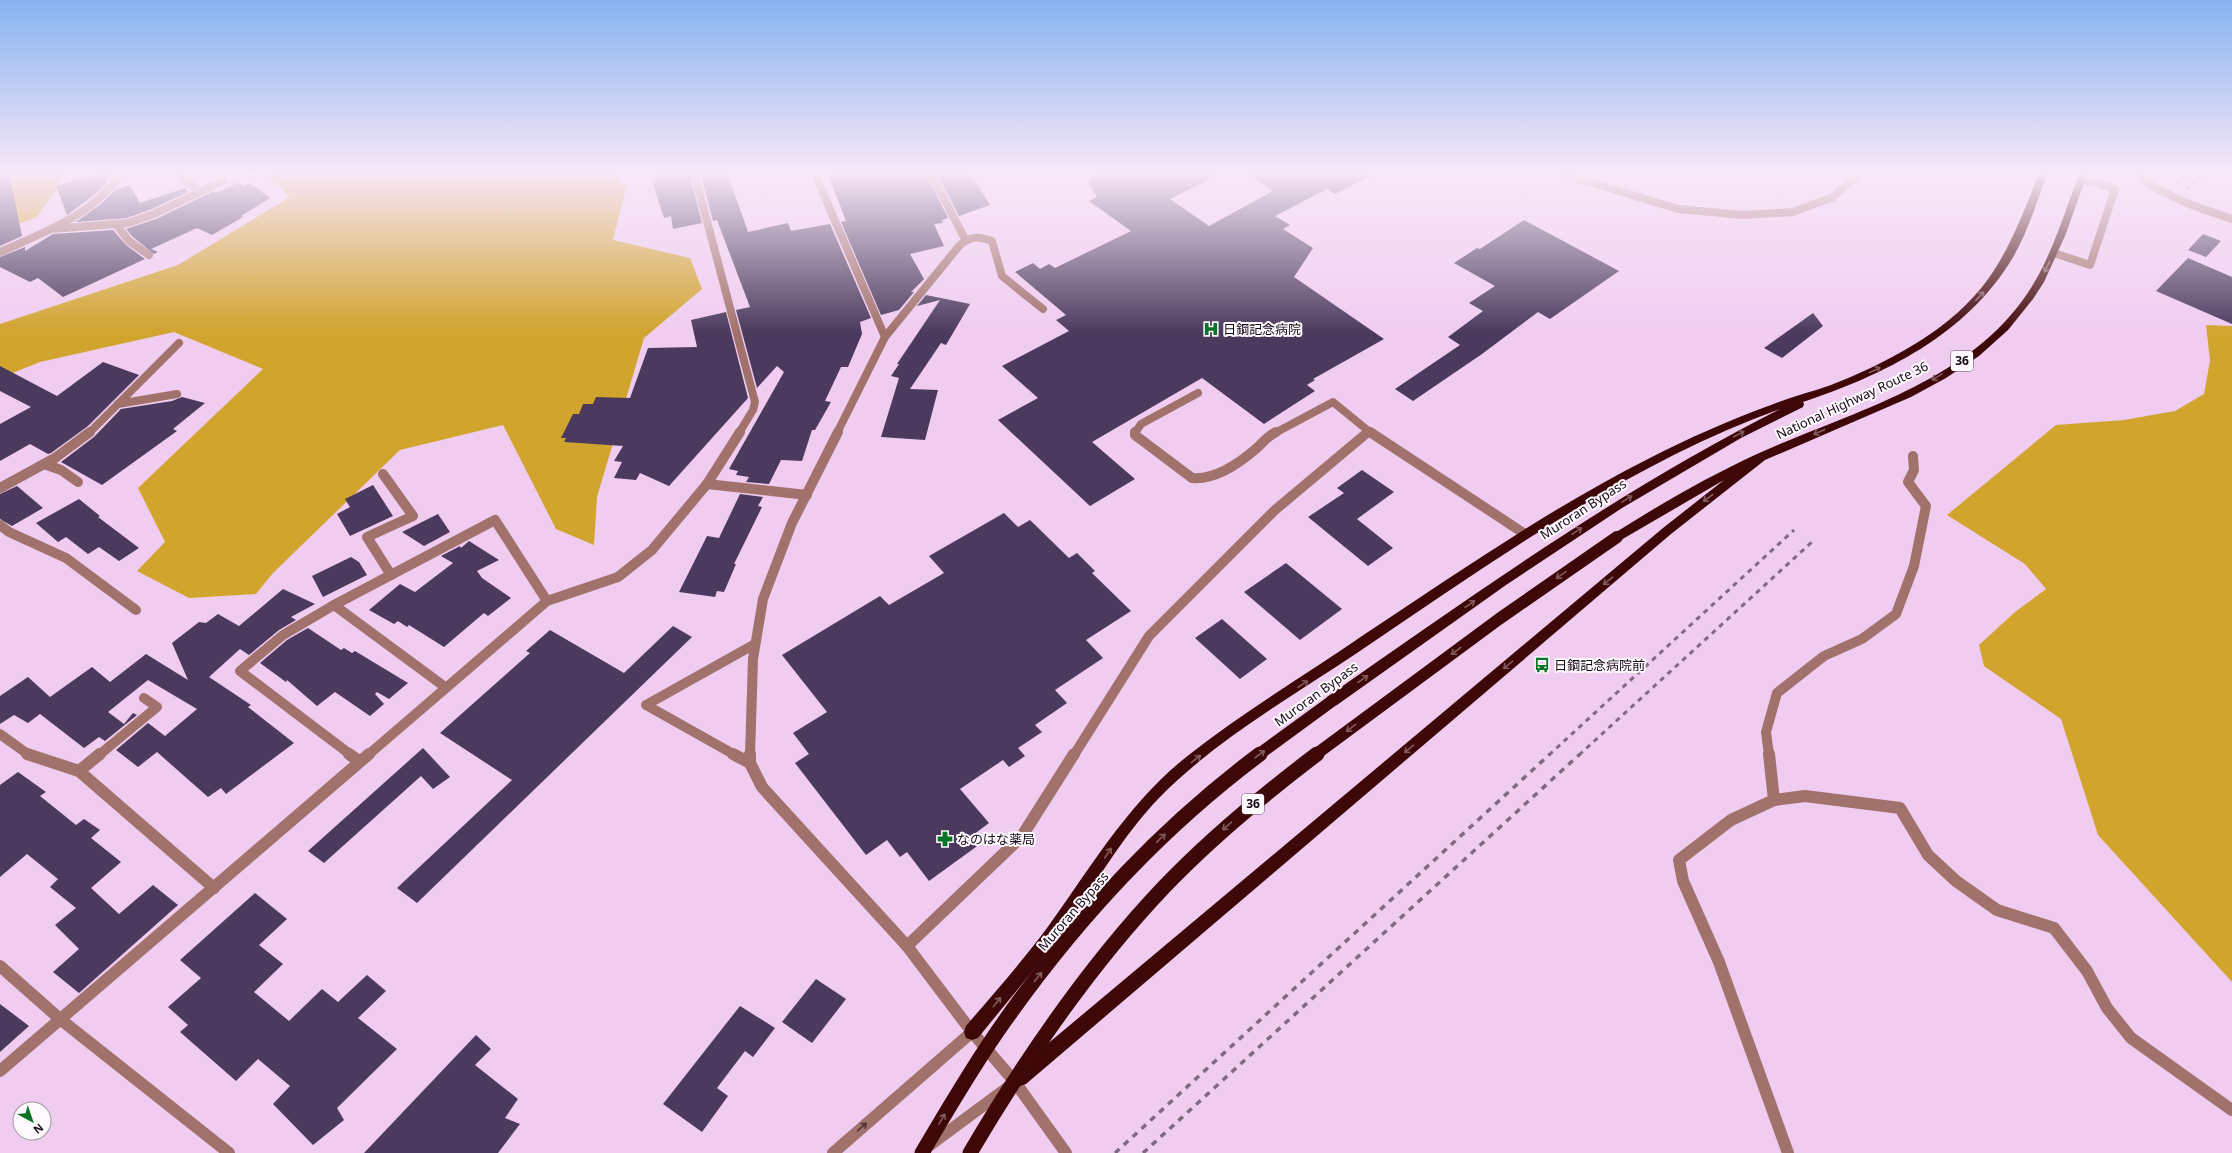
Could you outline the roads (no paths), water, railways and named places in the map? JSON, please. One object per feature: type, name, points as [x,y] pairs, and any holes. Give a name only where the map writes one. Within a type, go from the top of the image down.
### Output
[{"type":"highway","name":"National Highway Route 36","points":[[1839,386],[1921,346],[1958,319],[1984,291],[2008,258],[2021,226]]},
{"type":"highway","name":"National Highway Route 36","points":[[1761,457],[1868,412],[1924,384],[1958,364],[1982,346],[2011,320],[2029,297],[2054,253],[2064,226]]},
{"type":"highway","name":"Muroran Bypass","points":[[921,1153],[1016,1005],[1074,930],[1161,838],[1230,777],[1332,701],[1594,520],[1693,459],[1758,424],[1839,386]]},
{"type":"highway","points":[[972,1032],[1057,927],[1125,828],[1168,780],[1224,737],[1525,534],[1658,457],[1731,422],[1797,398],[1839,386]]},
{"type":"highway","points":[[1015,1082],[1667,531],[1761,457]]},
{"type":"highway","name":"36","points":[[970,1153],[1053,1021],[1095,966],[1137,915],[1225,827],[1288,775],[1479,633],[1617,537],[1668,506],[1761,457]]},
{"type":"street","points":[[0,252],[57,226]]},
{"type":"street","points":[[52,229],[93,226]]},
{"type":"street","points":[[117,226],[129,241],[149,255]]},
{"type":"street","points":[[0,1071],[214,888],[445,687],[547,601],[618,577],[652,550],[707,484],[753,410],[755,402],[708,226]]},
{"type":"street","points":[[837,226],[885,337]]},
{"type":"street","points":[[958,226],[965,239]]},
{"type":"street","points":[[2054,253],[2090,265],[2103,226]]},
{"type":"street","points":[[1043,309],[1002,276],[992,241],[981,236],[965,239],[885,337],[792,523],[762,598],[752,659],[750,763],[762,787],[907,946],[972,1032],[1015,1082],[1066,1153]]},
{"type":"street","points":[[0,488],[44,464],[84,437],[179,344]]},
{"type":"street","points":[[1198,393],[1141,424],[1135,431],[1135,435],[1192,478],[1203,480],[1217,475],[1260,445],[1268,436],[1333,402],[1369,431],[1525,534]]},
{"type":"street","points":[[118,404],[177,394]]},
{"type":"street","points":[[907,946],[956,897],[1022,836],[1149,636],[1275,510],[1369,431]]},
{"type":"street","points":[[1774,800],[1766,732],[1777,693],[1824,656],[1862,639],[1896,614],[1914,566],[1926,506],[1908,482],[1914,470],[1913,456]]},
{"type":"street","points":[[44,464],[61,470],[78,482]]},
{"type":"street","points":[[383,474],[413,516],[367,537],[391,575]]},
{"type":"street","points":[[707,484],[807,494]]},
{"type":"street","points":[[360,761],[240,671],[283,635],[334,605],[495,520],[547,601]]},
{"type":"street","points":[[0,525],[9,532],[66,558],[136,610]]},
{"type":"street","points":[[334,605],[445,687]]},
{"type":"street","points":[[750,763],[646,705],[755,644]]},
{"type":"street","points":[[79,771],[157,707],[144,698]]},
{"type":"street","points":[[0,734],[27,754],[79,771],[214,888]]},
{"type":"street","points":[[1788,1153],[1719,962],[1683,881],[1679,860],[1730,820],[1774,800],[1805,796],[1900,808],[1928,855],[1956,881],[1997,910],[2054,928],[2087,971],[2107,1008],[2131,1038],[2232,1110]]},
{"type":"street","points":[[0,966],[60,1019],[228,1153]]},
{"type":"street","points":[[833,1153],[972,1032]]},
{"type":"street","points":[[921,1153],[1015,1082]]},
{"type":"railway","points":[[1549,755],[1794,530]]},
{"type":"railway","points":[[1579,755],[1813,541]]},
{"type":"railway","points":[[1115,1153],[1550,754]]},
{"type":"railway","points":[[1143,1153],[1580,754]]},
{"type":"place","name":"日鋼記念病院","points":[[1211,329]]},
{"type":"place","name":"日鋼記念病院前","points":[[1542,665]]},
{"type":"place","name":"なのはな薬局","points":[[945,839]]}]
